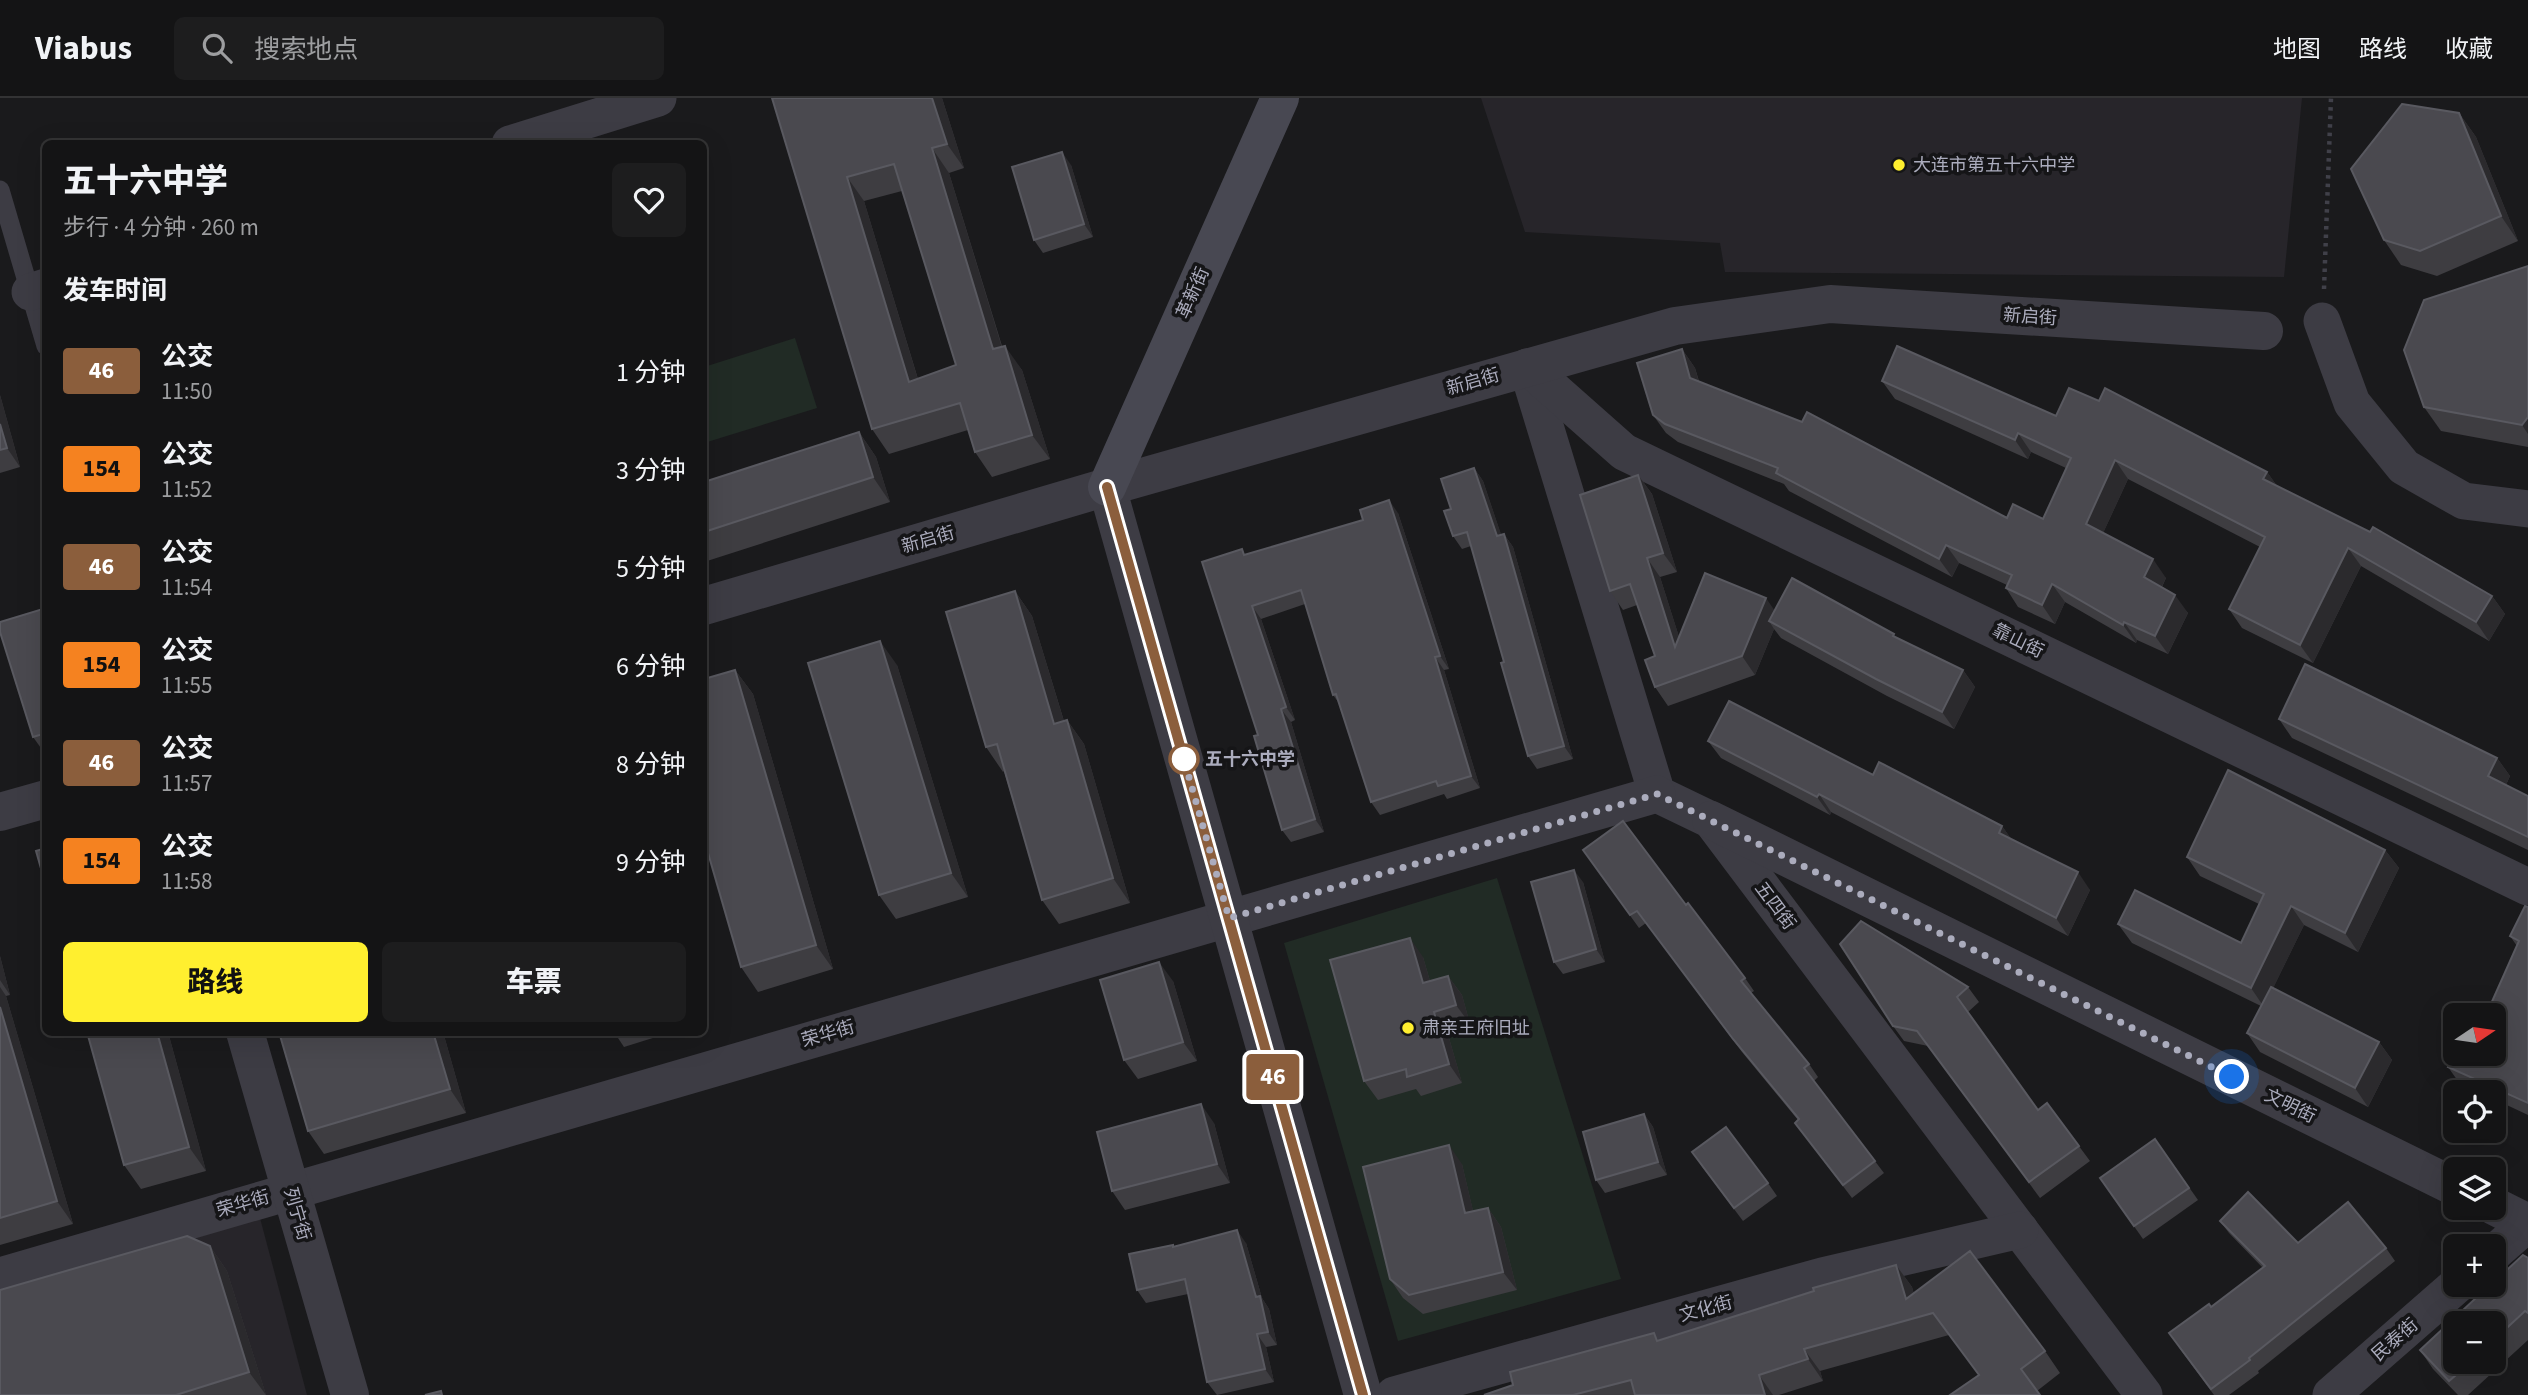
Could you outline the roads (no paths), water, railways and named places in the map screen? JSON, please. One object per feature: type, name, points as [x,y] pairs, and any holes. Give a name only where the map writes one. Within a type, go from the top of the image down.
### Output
[{"type":"main road","name":"革新街","points":[[1107,487],[1280,98]]},
{"type":"street","points":[[523,140],[658,98]]},
{"type":"street","name":"新启街","points":[[707,605],[1107,487],[1675,326],[1830,304],[2264,331]]},
{"type":"street","points":[[2322,321],[2352,403],[2404,467],[2464,501],[2528,509]]},
{"type":"street","points":[[1527,367],[1657,794]]},
{"type":"street","name":"靠山街","points":[[1527,367],[1624,452],[2528,887]]},
{"type":"street","points":[[1107,487],[1363,1395]]},
{"type":"street","name":"五四街","points":[[1657,794],[1711,820],[2144,1395]]},
{"type":"street","name":"荣华街","points":[[0,1276],[1657,794]]},
{"type":"street","points":[[0,812],[42,800]]},
{"type":"street","name":"文明街","points":[[1711,820],[2443,1181]]},
{"type":"street","name":"列宁街","points":[[246,1036],[350,1395]]},
{"type":"street","points":[[2506,1212],[2528,1223],[2506,1242]]},
{"type":"street","name":"文化街","points":[[1394,1395],[1822,1276],[2020,1230]]},
{"type":"street","name":"民泰街","points":[[2331,1395],[2443,1297]]},
{"type":"lane","points":[[0,190],[38,289],[42,318]]},
{"type":"place","name":"大连市第五十六中学","points":[[1899,165]]},
{"type":"place","name":"五十六中学","points":[[1184,759]]},
{"type":"place","name":"肃亲王府旧址","points":[[1408,1028]]}]
